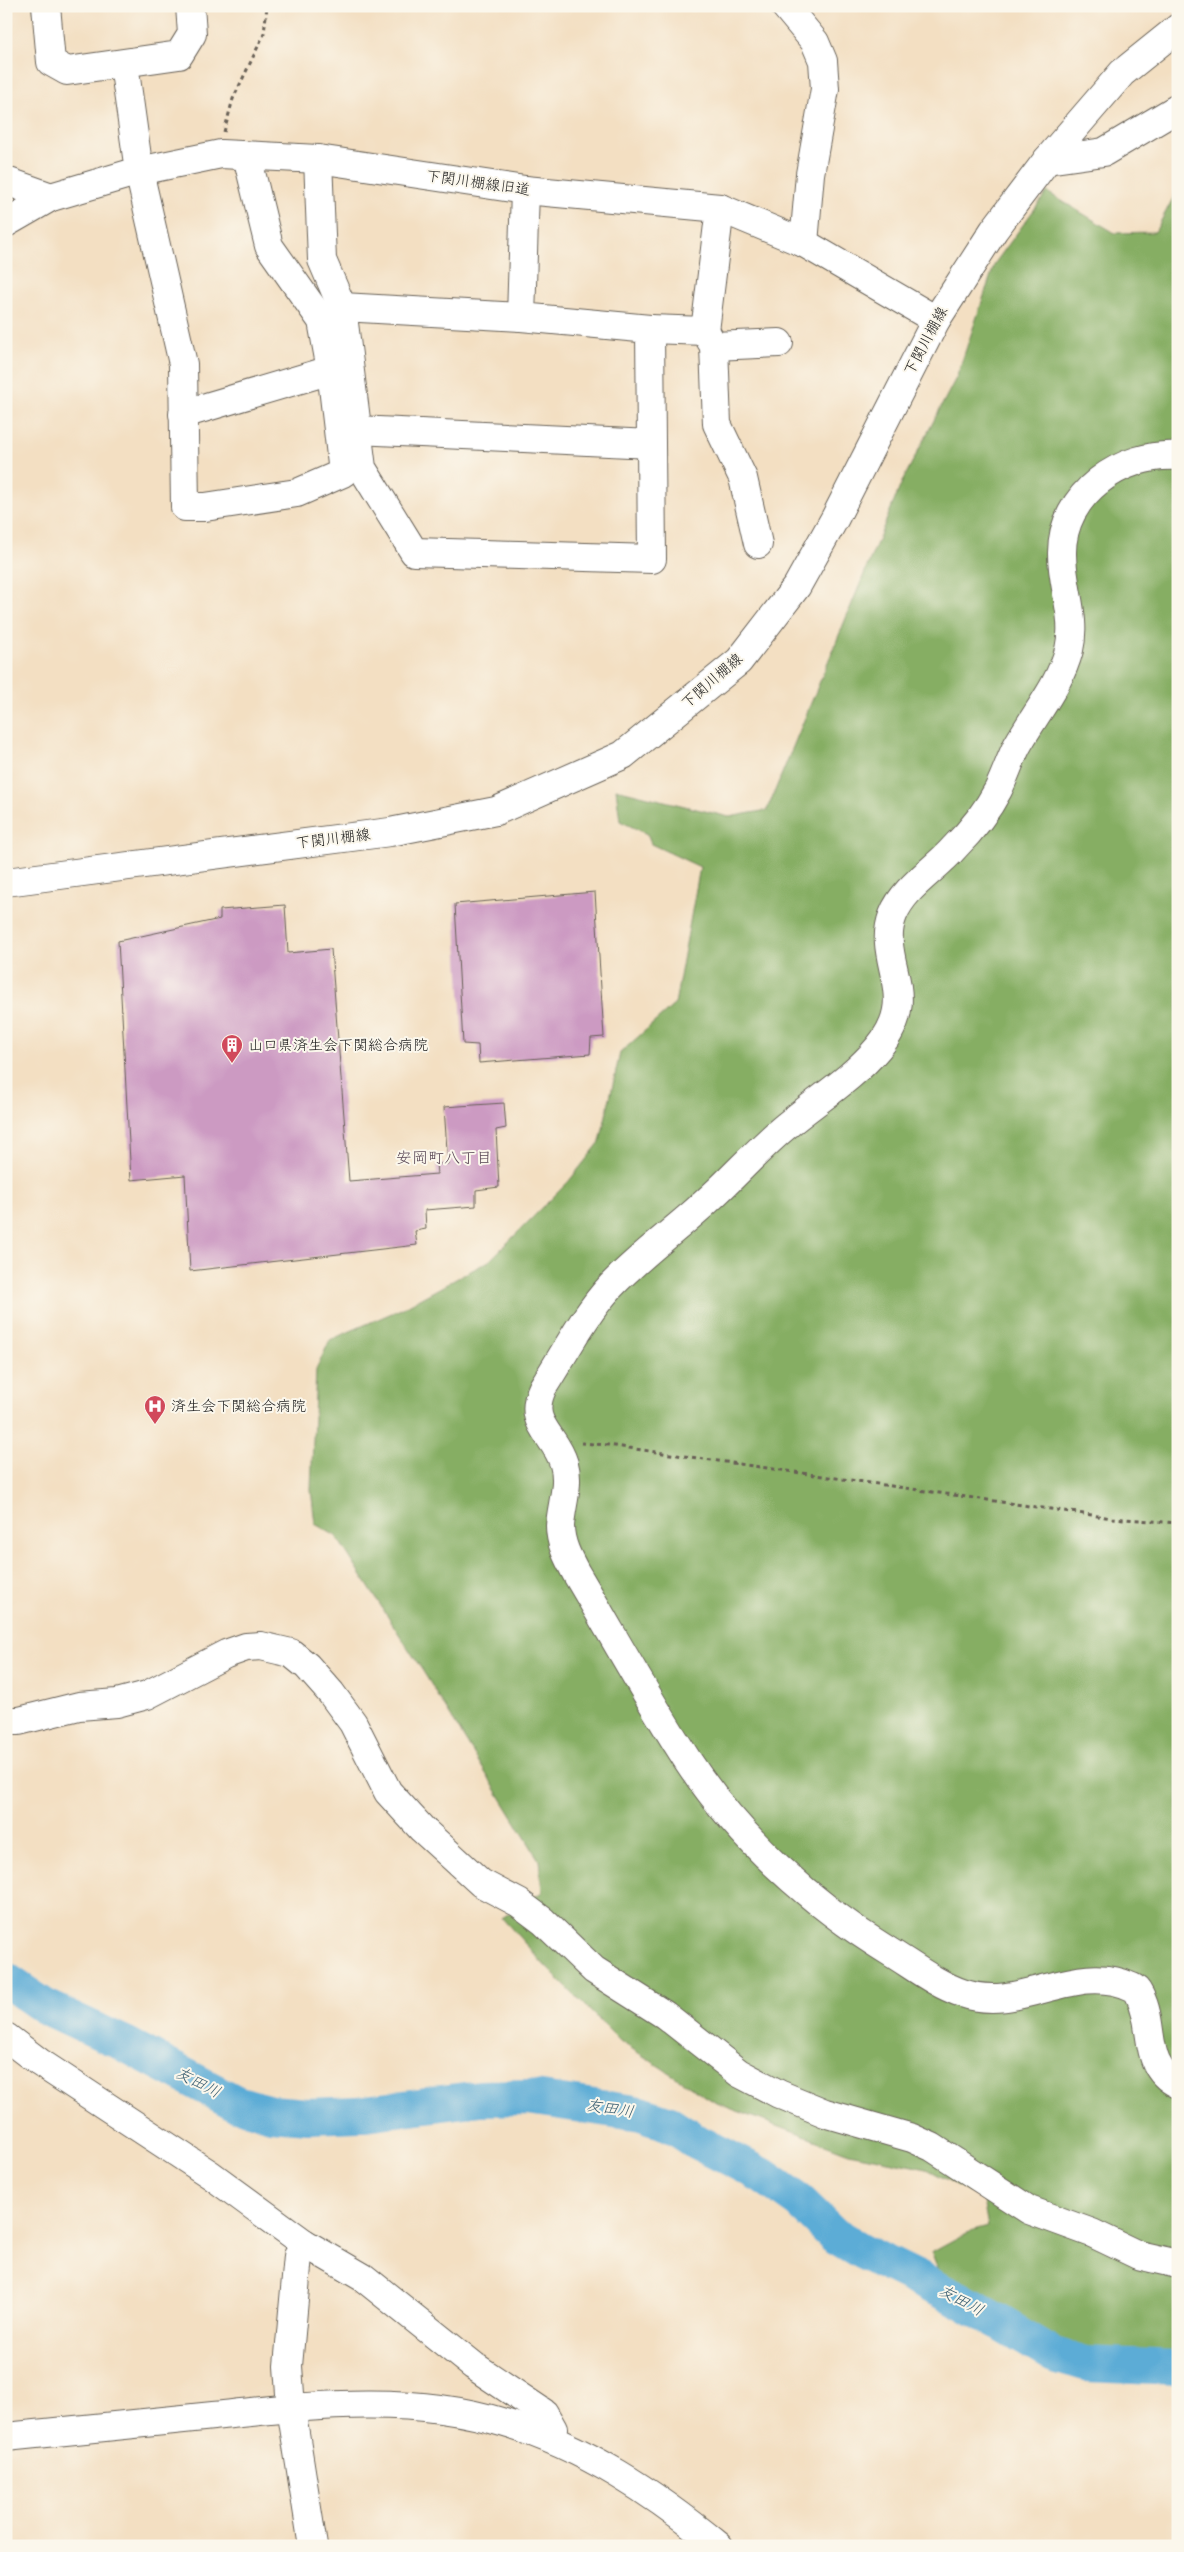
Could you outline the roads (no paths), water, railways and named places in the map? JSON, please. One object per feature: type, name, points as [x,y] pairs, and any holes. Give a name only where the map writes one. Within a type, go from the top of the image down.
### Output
[{"type":"street","points":[[46,6],[51,62],[66,71],[179,55],[192,34],[190,6]]},
{"type":"street","points":[[785,6],[814,42],[823,61],[825,89],[810,174],[804,243]]},
{"type":"street","name":"下関川棚線","points":[[6,882],[390,832],[496,811],[623,755],[739,662],[798,586],[835,518],[936,320],[994,230],[1046,160],[1122,73],[1178,28]]},
{"type":"street","points":[[124,64],[139,170],[183,364],[185,507],[205,507],[297,493],[343,472],[331,370],[322,321],[269,246],[234,155]]},
{"type":"street","points":[[1046,160],[1104,152],[1178,108]]},
{"type":"street","name":"下関川棚線旧道","points":[[6,224],[52,197],[139,170],[234,155],[318,159],[525,190],[720,208],[804,243],[936,320]]},
{"type":"street","points":[[318,159],[322,260],[342,307],[362,468],[414,552],[652,559],[650,329]]},
{"type":"street","points":[[6,181],[52,197]]},
{"type":"street","points":[[521,317],[525,190]]},
{"type":"street","points":[[720,208],[710,338],[717,424],[743,478],[758,544]]},
{"type":"street","points":[[342,307],[521,317],[779,344]]},
{"type":"street","points":[[183,414],[331,370]]},
{"type":"street","points":[[358,430],[651,444]]},
{"type":"street","points":[[1178,456],[1142,458],[1119,467],[1103,477],[1083,495],[1066,526],[1062,552],[1073,626],[1069,652],[1054,685],[1016,748],[998,790],[980,818],[954,848],[900,901],[892,919],[890,942],[900,1000],[891,1032],[877,1049],[841,1084],[785,1126],[708,1200],[611,1286],[591,1312],[539,1396],[536,1411],[542,1427],[564,1464],[566,1490],[560,1527],[564,1550],[576,1573],[688,1762],[721,1805],[771,1860],[806,1893],[870,1940],[942,1983],[963,1993],[988,1998],[1024,1995],[1063,1982],[1086,1978],[1113,1979],[1136,1988],[1148,2010],[1152,2054],[1162,2074],[1178,2084]]},
{"type":"street","points":[[6,1722],[19,1721],[78,1706],[118,1703],[147,1695],[226,1654],[246,1647],[269,1647],[291,1654],[307,1666],[331,1693],[353,1723],[388,1792],[422,1829],[482,1883],[519,1903],[543,1920],[594,1970],[664,2015],[740,2073],[779,2094],[825,2113],[912,2138],[932,2147],[1030,2210],[1092,2233],[1138,2255],[1178,2264]]},
{"type":"street","points":[[6,2037],[39,2062],[211,2175],[304,2244],[364,2278],[474,2366],[544,2413],[553,2429],[550,2438]]},
{"type":"street","points":[[304,2244],[298,2256],[288,2366],[291,2408],[313,2546]]},
{"type":"street","points":[[6,2437],[291,2408],[358,2404],[442,2409],[503,2422],[550,2438],[647,2490],[719,2546]]},
{"type":"waterway","name":"友田川","points":[[6,1980],[44,2006],[125,2044],[236,2103],[271,2113],[308,2116],[358,2114],[480,2098],[528,2097],[641,2114],[670,2124],[697,2142],[762,2175],[800,2202],[834,2235],[861,2251],[961,2300],[1054,2355],[1085,2364],[1178,2368]]},
{"type":"place","name":"山口県済生会下関総合病院","points":[[232,1064]]},
{"type":"place","name":"済生会下関総合病院","points":[[155,1425]]},
{"type":"district","name":"安岡町八丁目","points":[[444,1158]]}]
